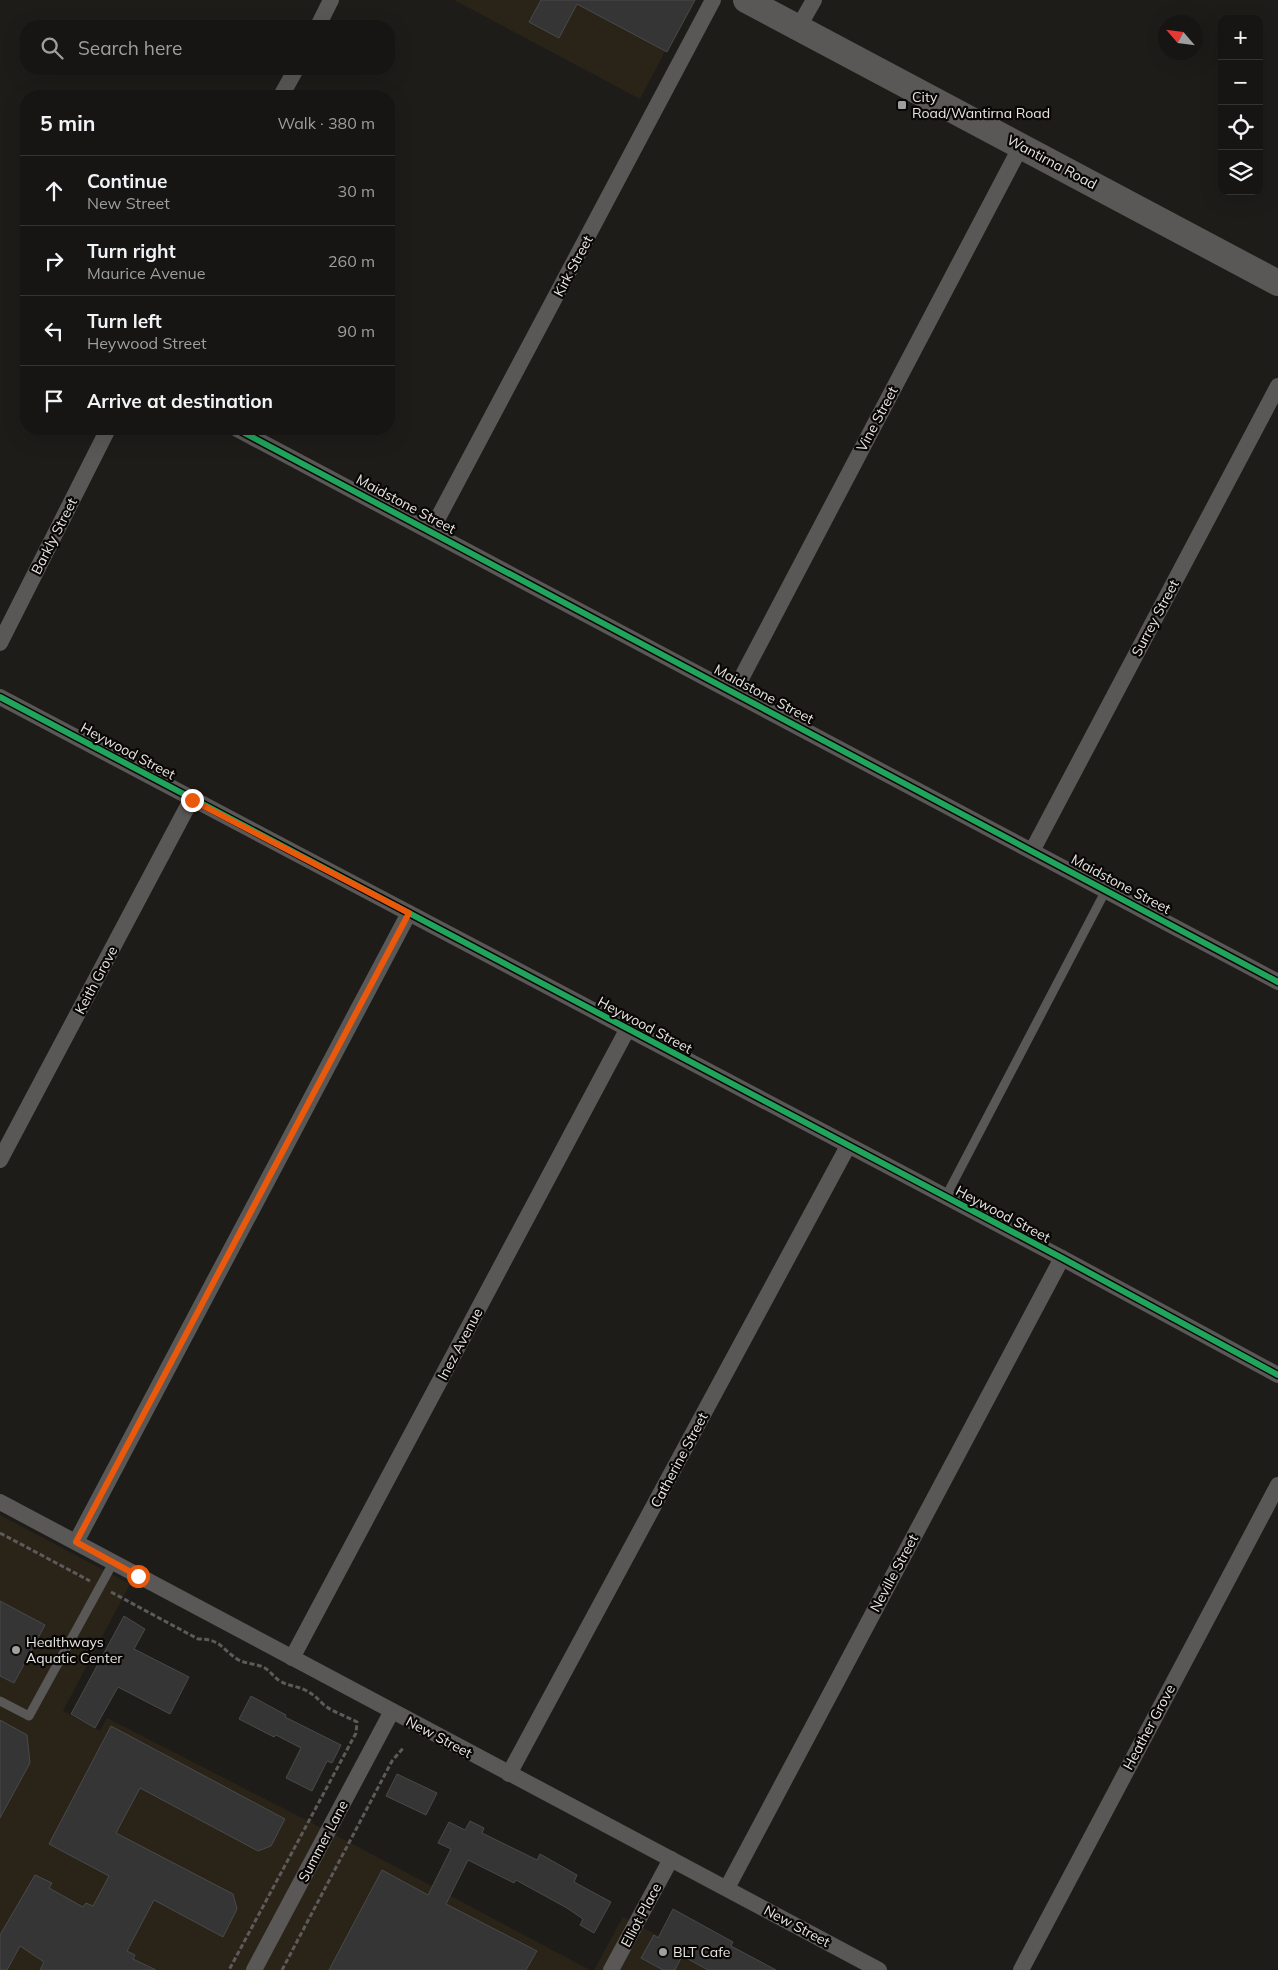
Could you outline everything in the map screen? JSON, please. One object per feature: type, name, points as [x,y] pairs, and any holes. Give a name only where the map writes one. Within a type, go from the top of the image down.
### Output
[{"type":"main road","name":"Wantirna Road","points":[[746,0],[1278,283]]},
{"type":"street","points":[[321,20],[331,0]]},
{"type":"street","name":"Kirk Street","points":[[432,531],[714,0]]},
{"type":"street","points":[[798,28],[814,0]]},
{"type":"street","points":[[284,90],[293,75]]},
{"type":"street","name":"Vine Street","points":[[734,692],[1021,146]]},
{"type":"street","name":"Surrey Street","points":[[1032,850],[1278,386]]},
{"type":"street","name":"Barkly Street","points":[[0,643],[105,435]]},
{"type":"street","name":"Maidstone Street","points":[[248,435],[1278,982]]},
{"type":"street","name":"Heywood Street","points":[[0,697],[627,1030],[1062,1258],[1278,1375]]},
{"type":"street","name":"Keith Grove","points":[[0,1160],[192,800]]},
{"type":"street","points":[[76,1542],[409,913]]},
{"type":"street","name":"Inez Avenue","points":[[292,1658],[627,1030]]},
{"type":"street","name":"Catherine Street","points":[[509,1774],[848,1146]]},
{"type":"street","name":"Neville Street","points":[[726,1888],[1062,1258]]},
{"type":"street","name":"Heather Grove","points":[[1020,1970],[1278,1485]]},
{"type":"street","name":"New Street","points":[[0,1502],[879,1970]]},
{"type":"street","name":"Summer Lane","points":[[254,1970],[392,1711]]},
{"type":"street","name":"Elliot Place","points":[[611,1970],[671,1859]]},
{"type":"lane","points":[[946,1198],[1106,890]]},
{"type":"lane","points":[[0,1701],[29,1716],[113,1562]]},
{"type":"path","points":[[0,1533],[198,1639],[211,1639],[225,1647],[236,1658],[247,1664],[260,1666],[270,1671],[277,1680],[291,1687],[303,1689],[318,1697],[323,1704],[357,1722],[356,1733],[229,1970]]},
{"type":"path","points":[[282,1970],[392,1762],[404,1747]]},
{"type":"shaded area","points":[[454,0],[687,0],[691,2],[640,99]]},
{"type":"shaded area","points":[[0,1515],[130,1584],[63,1711],[100,1731],[107,1718],[345,1840],[590,1970],[0,1970]]},
{"type":"shaded area","points":[[623,1917],[687,1951],[684,1958],[707,1970],[594,1970]]},
{"type":"building","points":[[541,0],[695,0],[667,52],[577,4],[559,38],[529,22]]},
{"type":"building","name":"Healthways Aquatic Center","points":[[0,1601],[45,1625],[14,1683],[0,1676]]},
{"type":"building","points":[[124,1616],[145,1629],[134,1649],[189,1677],[170,1714],[118,1687],[95,1728],[71,1714]]},
{"type":"building","points":[[251,1696],[286,1715],[285,1717],[341,1745],[332,1763],[327,1761],[312,1791],[286,1778],[301,1748],[239,1719]]},
{"type":"building","points":[[0,1720],[27,1735],[30,1763],[0,1818]]},
{"type":"building","points":[[111,1726],[285,1819],[271,1846],[258,1851],[140,1788],[116,1833],[233,1894],[237,1909],[223,1937],[154,1900],[127,1951],[135,1955],[133,1959],[156,1970],[40,1970],[44,1962],[20,1946],[7,1970],[0,1970],[0,1935],[35,1875],[52,1883],[49,1888],[83,1907],[86,1903],[93,1906],[109,1876],[49,1844]]},
{"type":"building","points":[[397,1774],[437,1793],[426,1815],[386,1796]]},
{"type":"building","points":[[470,1821],[484,1828],[482,1833],[537,1860],[540,1854],[577,1875],[574,1882],[611,1902],[594,1933],[580,1925],[583,1919],[567,1908],[516,1880],[514,1883],[468,1860],[446,1904],[537,1951],[526,1970],[329,1970],[382,1870],[428,1895],[451,1849],[438,1843],[449,1822],[465,1830]]},
{"type":"building","points":[[673,1909],[733,1942],[731,1946],[776,1970],[708,1970],[682,1956],[675,1970],[663,1970],[641,1958],[654,1935],[658,1938]]},
{"type":"cycle path","points":[[248,435],[1278,982]]},
{"type":"cycle path","points":[[0,697],[1062,1258],[1278,1375]]},
{"type":"place","name":"City Road/Wantirna Road","points":[[902,105]]},
{"type":"place","name":"Healthways Aquatic Center","points":[[16,1650]]},
{"type":"place","name":"BLT Cafe","points":[[663,1952]]},
{"type":"route","points":[[138,1576],[76,1542],[409,913],[192,800]]}]
